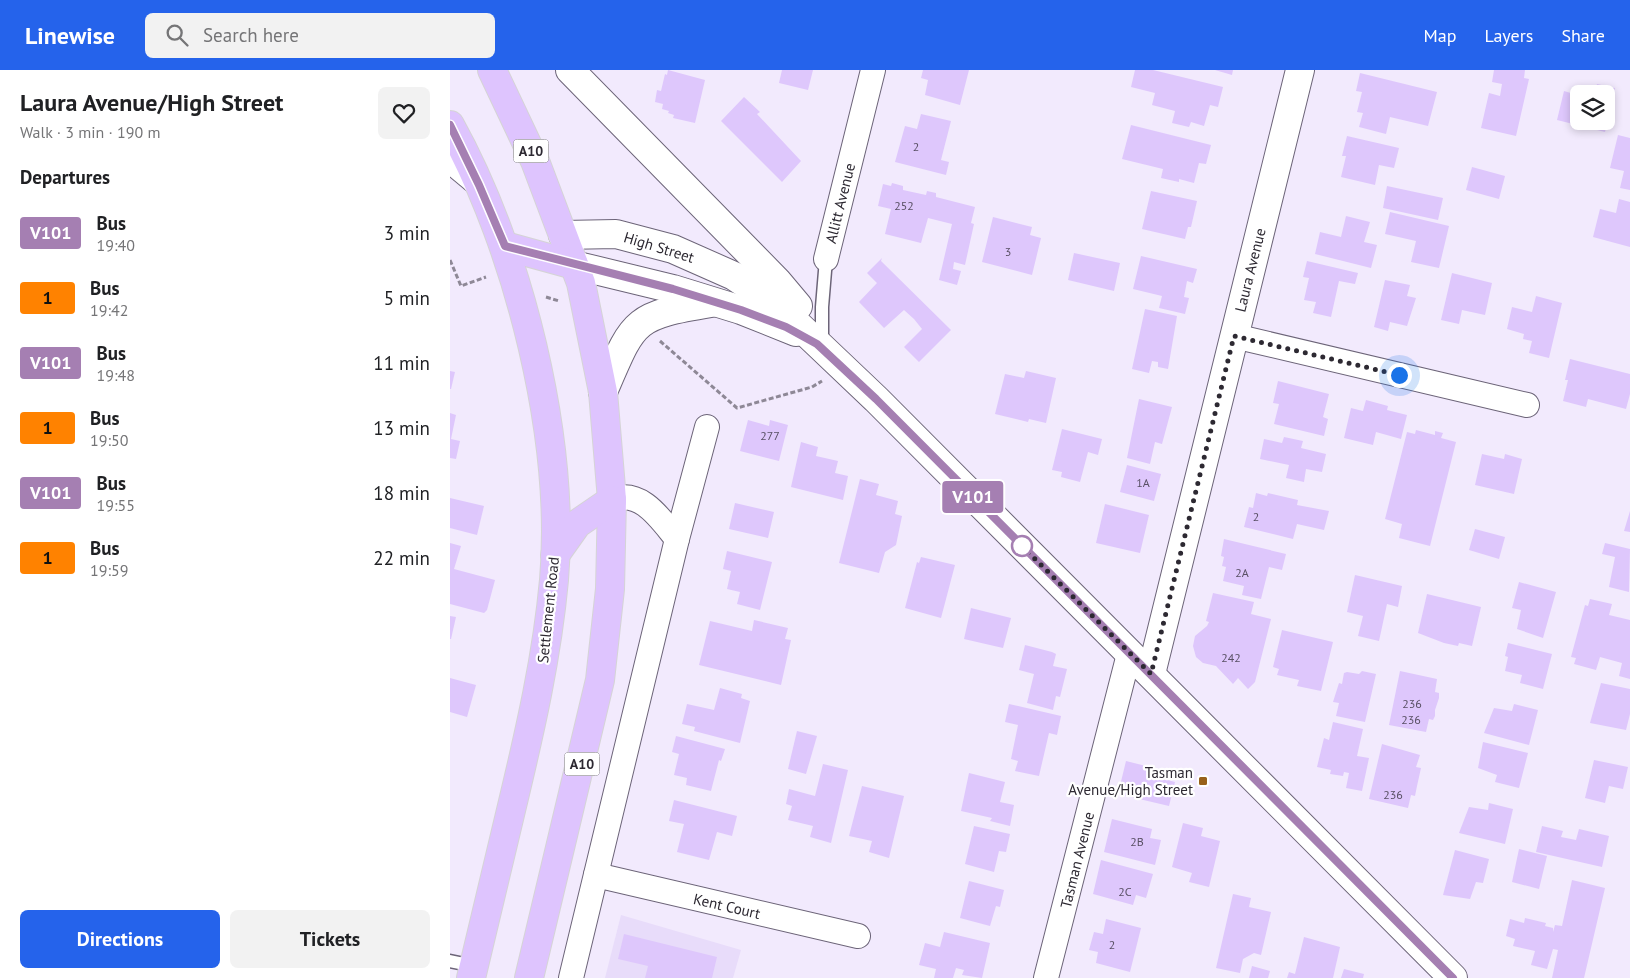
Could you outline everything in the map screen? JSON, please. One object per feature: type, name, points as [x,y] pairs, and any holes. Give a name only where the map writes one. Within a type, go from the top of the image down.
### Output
[{"type":"highway","name":"A10","points":[[492,70],[519,125],[563,235],[585,299],[603,392],[612,500],[610,589],[600,680],[530,978]]},
{"type":"highway","points":[[450,125],[504,243],[574,265]]},
{"type":"highway","points":[[504,243],[563,235]]},
{"type":"highway","name":"Settlement Road","points":[[465,968],[539,685],[547,642],[555,555],[553,484],[546,426],[529,337],[504,243]]},
{"type":"highway","points":[[555,555],[577,524],[612,500]]},
{"type":"street","name":"High Street","points":[[570,70],[777,281],[819,341]]},
{"type":"street","name":"Allitt Avenue","points":[[826,259],[873,70]]},
{"type":"street","name":"Laura Avenue","points":[[1151,674],[1300,70]]},
{"type":"street","points":[[450,161],[479,185]]},
{"type":"street","name":"High Street","points":[[563,235],[624,235],[674,249],[734,276],[763,294],[788,314],[819,341],[1151,674],[1445,974]]},
{"type":"street","name":"High Street","points":[[574,265],[664,287],[715,302],[778,324],[819,341]]},
{"type":"street","points":[[603,392],[622,347],[639,324],[657,314],[715,302]]},
{"type":"street","points":[[1234,336],[1527,405]]},
{"type":"street","points":[[571,978],[677,539],[706,427]]},
{"type":"street","points":[[612,500],[624,496],[641,501],[677,539]]},
{"type":"street","name":"Tasman Avenue","points":[[1046,978],[1129,654]]},
{"type":"street","name":"Kent Court","points":[[596,875],[858,936]]},
{"type":"lane","name":"Allitt Avenue","points":[[819,341],[826,259]]},
{"type":"shaded area","points":[[621,915],[741,950],[733,978],[605,978]]},
{"type":"building","points":[[668,70],[705,80],[695,123],[673,118],[674,115],[662,109],[663,104],[655,102],[657,90],[661,91],[665,74],[667,75]]},
{"type":"building","points":[[782,70],[813,70],[808,90],[779,83]]},
{"type":"building","points":[[923,70],[969,70],[960,105],[925,95],[928,80],[921,78]]},
{"type":"building","points":[[1135,70],[1153,70],[1223,87],[1218,107],[1210,105],[1204,126],[1191,122],[1189,127],[1172,123],[1175,111],[1152,105],[1155,93],[1131,87]]},
{"type":"building","points":[[1215,70],[1233,70],[1232,75]]},
{"type":"building","points":[[1494,70],[1525,70],[1524,78],[1529,79],[1516,136],[1481,128],[1489,93],[1500,96],[1502,84],[1492,82]]},
{"type":"building","points":[[1360,73],[1437,92],[1428,126],[1390,117],[1386,134],[1359,127],[1363,113],[1357,112],[1362,92],[1356,91]]},
{"type":"building","points":[[1564,91],[1570,93],[1570,123],[1557,120]]},
{"type":"building","points":[[744,97],[760,112],[757,114],[801,161],[782,182],[721,121]]},
{"type":"building","points":[[921,114],[951,121],[941,160],[949,162],[946,175],[895,162],[905,126],[917,129]]},
{"type":"building","points":[[1131,125],[1211,145],[1206,164],[1199,163],[1194,183],[1179,179],[1179,182],[1161,178],[1163,169],[1122,159]]},
{"type":"building","points":[[1618,135],[1630,138],[1630,190],[1620,188],[1624,171],[1610,168]]},
{"type":"building","points":[[1347,136],[1399,148],[1394,168],[1379,165],[1375,185],[1341,177],[1346,156],[1342,156]]},
{"type":"building","points":[[1472,167],[1505,176],[1499,199],[1466,190]]},
{"type":"building","points":[[892,183],[903,186],[903,190],[926,195],[927,191],[936,193],[936,197],[975,207],[971,223],[974,224],[965,265],[954,262],[953,269],[961,271],[957,285],[939,280],[952,224],[928,218],[921,243],[885,234],[891,209],[878,206],[883,184],[891,186]]},
{"type":"building","points":[[1387,186],[1443,198],[1438,220],[1383,208]]},
{"type":"building","points":[[1151,191],[1197,201],[1191,227],[1188,227],[1185,239],[1142,229]]},
{"type":"building","points":[[1619,199],[1630,202],[1630,247],[1593,237],[1600,209],[1616,213]]},
{"type":"building","points":[[1390,212],[1449,226],[1439,268],[1411,262],[1416,241],[1385,234]]},
{"type":"building","points":[[1346,216],[1370,222],[1364,242],[1377,245],[1371,268],[1315,254],[1320,232],[1341,237]]},
{"type":"building","points":[[993,217],[1032,227],[1030,235],[1041,238],[1032,275],[982,262]]},
{"type":"building","points":[[1074,253],[1120,263],[1114,291],[1068,280]]},
{"type":"building","points":[[1141,256],[1197,269],[1193,283],[1187,281],[1184,297],[1189,298],[1185,314],[1159,308],[1162,296],[1133,289]]},
{"type":"building","points":[[882,258],[881,261],[951,330],[919,362],[904,347],[922,329],[914,319],[904,310],[884,328],[859,302],[877,283],[867,273]]},
{"type":"building","points":[[1307,261],[1358,273],[1355,284],[1339,281],[1331,317],[1313,313],[1316,302],[1304,300],[1309,278],[1303,277]]},
{"type":"building","points":[[1452,273],[1492,283],[1485,315],[1462,310],[1459,324],[1441,320]]},
{"type":"building","points":[[1385,280],[1410,285],[1407,296],[1416,298],[1407,326],[1390,322],[1388,331],[1374,327]]},
{"type":"building","points":[[1536,296],[1562,303],[1549,358],[1529,353],[1532,341],[1523,339],[1524,334],[1507,329],[1512,307],[1532,312]]},
{"type":"building","points":[[1145,309],[1177,316],[1168,369],[1158,367],[1158,362],[1152,361],[1149,373],[1132,369]]},
{"type":"building","points":[[1570,359],[1630,374],[1630,394],[1626,409],[1588,399],[1586,407],[1563,401]]},
{"type":"building","points":[[450,371],[455,372],[451,389],[450,389]]},
{"type":"building","points":[[1026,371],[1056,378],[1046,423],[1029,419],[1028,422],[995,414],[1005,374],[1024,378]]},
{"type":"building","points":[[1278,381],[1329,394],[1323,417],[1328,419],[1324,436],[1274,424],[1279,404],[1273,403]]},
{"type":"building","points":[[1139,399],[1172,407],[1162,444],[1155,442],[1150,464],[1127,458]]},
{"type":"building","points":[[1366,400],[1388,406],[1387,410],[1407,415],[1401,439],[1376,432],[1373,445],[1344,438],[1351,408],[1363,411]]},
{"type":"building","points":[[450,413],[456,415],[451,439],[460,441],[456,459],[450,458]]},
{"type":"building","points":[[748,420],[769,426],[770,420],[788,425],[779,461],[740,451]]},
{"type":"building","points":[[1062,429],[1102,439],[1098,455],[1088,452],[1080,482],[1061,477],[1062,472],[1052,470]]},
{"type":"building","points":[[1416,430],[1435,435],[1435,431],[1443,433],[1441,438],[1456,442],[1430,546],[1399,538],[1402,524],[1385,519],[1407,432],[1415,434]]},
{"type":"building","points":[[1284,437],[1303,441],[1301,448],[1326,454],[1322,472],[1306,469],[1304,482],[1286,478],[1289,465],[1260,459],[1264,439],[1282,443]]},
{"type":"building","points":[[801,442],[818,447],[816,456],[838,461],[835,473],[848,476],[843,500],[791,487]]},
{"type":"building","points":[[1482,454],[1504,459],[1505,454],[1522,459],[1514,494],[1475,485]]},
{"type":"building","points":[[1127,465],[1161,474],[1154,501],[1120,492]]},
{"type":"building","points":[[860,479],[879,484],[876,495],[898,501],[895,514],[902,516],[896,545],[885,552],[879,573],[839,563]]},
{"type":"building","points":[[1256,493],[1267,496],[1268,493],[1298,500],[1297,505],[1329,511],[1324,530],[1297,524],[1293,539],[1244,527],[1249,507],[1253,508]]},
{"type":"building","points":[[450,498],[484,506],[477,535],[450,528]]},
{"type":"building","points":[[735,503],[774,512],[768,538],[729,529]]},
{"type":"building","points":[[1105,504],[1149,515],[1140,553],[1096,543]]},
{"type":"building","points":[[1630,511],[1630,532],[1624,531]]},
{"type":"building","points":[[1475,529],[1505,537],[1499,559],[1469,550]]},
{"type":"building","points":[[1224,539],[1286,554],[1282,570],[1269,567],[1261,599],[1242,595],[1244,586],[1223,581],[1226,567],[1222,566],[1224,557],[1221,556]]},
{"type":"building","points":[[450,543],[461,546],[454,569],[495,580],[487,610],[484,613],[450,604]]},
{"type":"building","points":[[1605,543],[1630,549],[1629,592],[1609,587],[1615,557],[1602,554]]},
{"type":"building","points":[[727,551],[772,562],[760,610],[737,604],[740,592],[727,589],[731,571],[723,569]]},
{"type":"building","points":[[921,557],[955,565],[941,618],[905,608],[917,562],[919,563]]},
{"type":"building","points":[[1355,575],[1402,586],[1398,607],[1387,604],[1379,641],[1358,636],[1363,616],[1347,612]]},
{"type":"building","points":[[1519,582],[1556,592],[1543,638],[1517,629],[1521,610],[1512,608]]},
{"type":"building","points":[[1213,593],[1254,602],[1251,614],[1271,619],[1255,682],[1248,689],[1238,678],[1233,684],[1216,666],[1203,663],[1196,657],[1193,646],[1195,636],[1209,622],[1206,621]]},
{"type":"building","points":[[1427,594],[1481,607],[1472,646],[1459,643],[1458,646],[1444,643],[1418,633]]},
{"type":"building","points":[[1590,599],[1612,604],[1609,615],[1630,620],[1630,679],[1619,676],[1622,663],[1600,657],[1596,670],[1574,664],[1576,658],[1571,657],[1585,605],[1588,606]]},
{"type":"building","points":[[971,608],[1011,618],[1003,648],[964,639]]},
{"type":"building","points":[[450,616],[456,617],[451,639],[450,639]]},
{"type":"building","points":[[754,620],[788,628],[785,639],[791,640],[781,685],[699,665],[710,621],[752,631]]},
{"type":"building","points":[[1282,630],[1333,642],[1321,691],[1297,686],[1299,680],[1277,675],[1279,669],[1273,667]]},
{"type":"building","points":[[1508,643],[1552,654],[1543,689],[1520,683],[1522,675],[1505,671],[1508,657],[1505,656]]},
{"type":"building","points":[[1025,645],[1056,654],[1053,666],[1067,669],[1060,697],[1056,696],[1053,710],[1027,703],[1034,674],[1019,670]]},
{"type":"building","points":[[1362,671],[1376,674],[1365,722],[1336,716],[1339,703],[1333,702],[1339,683],[1342,684],[1344,673],[1359,674]]},
{"type":"building","points":[[1400,671],[1437,679],[1435,692],[1439,693],[1439,698],[1435,716],[1433,720],[1429,719],[1426,732],[1389,725]]},
{"type":"building","points":[[450,678],[476,685],[467,717],[450,712]]},
{"type":"building","points":[[1601,683],[1630,689],[1630,714],[1626,730],[1590,723]]},
{"type":"building","points":[[720,688],[742,694],[741,698],[750,701],[740,743],[694,731],[695,727],[682,724],[687,704],[714,710]]},
{"type":"building","points":[[1009,704],[1061,716],[1057,735],[1049,733],[1039,776],[1015,771],[1018,761],[1011,759],[1018,725],[1005,722]]},
{"type":"building","points":[[1514,704],[1538,710],[1529,745],[1484,733],[1494,708],[1512,711]]},
{"type":"building","points":[[1333,722],[1363,729],[1357,756],[1369,758],[1362,791],[1346,788],[1349,773],[1344,772],[1343,776],[1330,774],[1331,770],[1317,767],[1324,738],[1329,740]]},
{"type":"building","points":[[797,731],[817,736],[806,774],[788,769]]},
{"type":"building","points":[[676,736],[725,749],[721,761],[719,760],[711,791],[686,785],[687,778],[674,775],[679,754],[672,752]]},
{"type":"building","points":[[1483,742],[1528,753],[1519,788],[1495,782],[1497,775],[1478,768]]},
{"type":"building","points":[[1382,744],[1420,755],[1416,767],[1421,768],[1415,796],[1411,795],[1408,808],[1369,799]]},
{"type":"building","points":[[1594,760],[1628,767],[1623,789],[1609,786],[1605,803],[1585,798]]},
{"type":"building","points":[[1126,761],[1166,771],[1164,779],[1175,782],[1169,806],[1118,794]]},
{"type":"building","points":[[823,764],[848,770],[831,843],[810,837],[813,826],[788,820],[792,806],[786,804],[789,789],[815,796]]},
{"type":"building","points":[[969,773],[1005,782],[1000,802],[1014,805],[1010,826],[990,821],[992,818],[961,811]]},
{"type":"building","points":[[862,786],[904,796],[889,858],[869,852],[872,841],[849,836]]},
{"type":"building","points":[[674,800],[737,816],[732,836],[717,832],[709,860],[677,852],[684,824],[669,821]]},
{"type":"building","points":[[1489,803],[1513,809],[1505,844],[1459,833],[1469,807],[1488,810]]},
{"type":"building","points":[[1112,819],[1152,829],[1150,838],[1161,840],[1155,865],[1104,852]]},
{"type":"building","points":[[1183,823],[1203,828],[1201,836],[1220,841],[1209,887],[1189,882],[1192,873],[1172,867]]},
{"type":"building","points":[[974,826],[1010,834],[1006,852],[999,851],[994,872],[965,864]]},
{"type":"building","points":[[1542,826],[1563,831],[1561,837],[1576,840],[1579,829],[1609,836],[1602,867],[1536,852]]},
{"type":"building","points":[[1519,849],[1547,856],[1539,889],[1512,882]]},
{"type":"building","points":[[1455,850],[1489,859],[1483,883],[1476,882],[1470,899],[1443,895]]},
{"type":"building","points":[[1101,860],[1153,874],[1146,898],[1136,895],[1133,905],[1093,894]]},
{"type":"building","points":[[1572,880],[1605,888],[1584,978],[1552,978],[1558,950],[1553,949],[1547,969],[1531,965],[1535,951],[1513,946],[1515,939],[1506,936],[1510,919],[1524,923],[1525,918],[1546,923],[1545,926],[1553,928],[1553,932],[1555,925],[1562,926]]},
{"type":"building","points":[[969,881],[1004,890],[1000,907],[996,906],[990,926],[960,918]]},
{"type":"building","points":[[1233,894],[1251,898],[1249,907],[1271,912],[1261,955],[1254,953],[1243,959],[1240,973],[1216,968]]},
{"type":"building","points":[[1106,919],[1141,928],[1130,972],[1096,963],[1098,952],[1089,950],[1094,932],[1103,934]]},
{"type":"building","points":[[944,932],[990,943],[982,978],[962,975],[964,970],[956,968],[953,978],[934,978],[936,969],[919,965],[925,943],[940,947]]},
{"type":"building","points":[[624,934],[717,957],[712,978],[645,978],[648,966],[618,959]]},
{"type":"building","points":[[1304,937],[1340,947],[1333,978],[1287,978],[1289,972],[1295,974]]},
{"type":"building","points":[[1252,966],[1270,971],[1268,978],[1249,978]]},
{"type":"building","points":[[1344,969],[1364,974],[1363,978],[1341,978]]},
{"type":"bus line","name":"V101","points":[[450,125],[467,158],[505,246],[673,289],[741,310],[786,327],[817,344],[876,399],[1453,978]]},
{"type":"place","name":"Tasman Avenue/High Street","points":[[1203,781]]},
{"type":"route","points":[[1022,546],[1151,674],[1234,336],[1399,375]]}]
